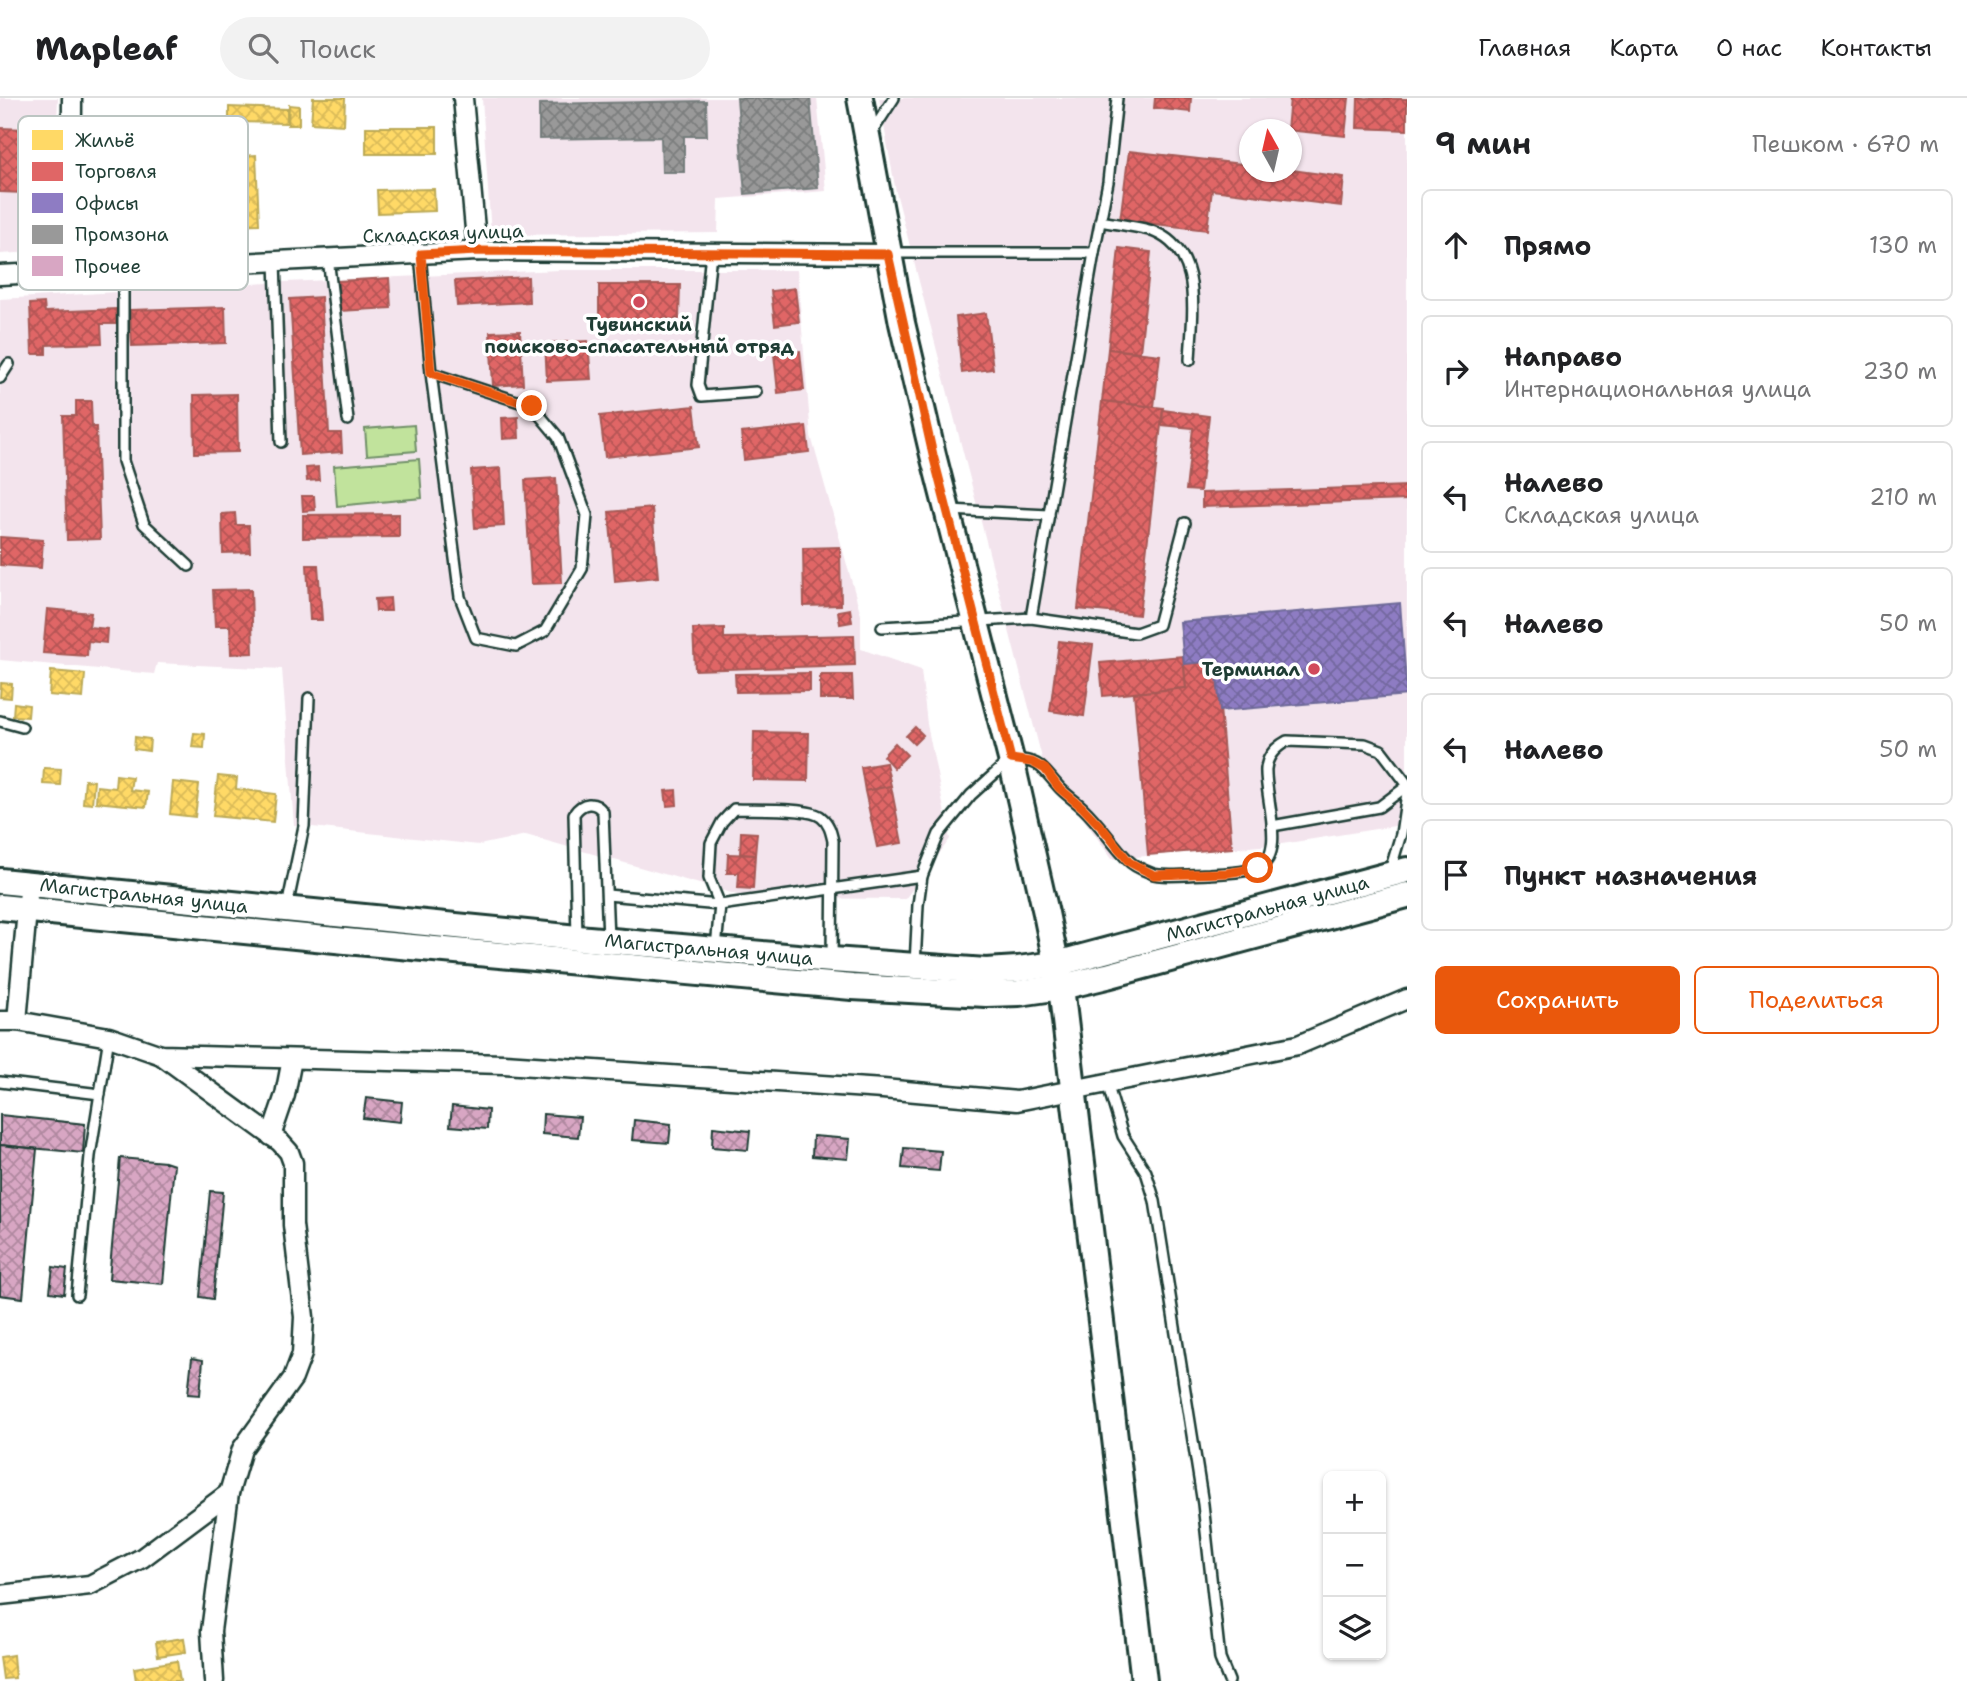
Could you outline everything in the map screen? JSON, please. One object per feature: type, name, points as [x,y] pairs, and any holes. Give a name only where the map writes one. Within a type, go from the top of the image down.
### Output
[{"type":"main road","points":[[860,98],[902,323],[1011,759],[1058,975],[1144,1681]]},
{"type":"main road","name":"Магистральная улица","points":[[0,881],[608,941],[915,967],[986,971],[1018,969],[1058,975],[1121,973],[1402,884]]},
{"type":"main road","name":"Магистральная улица","points":[[0,906],[852,987],[986,995],[1019,993],[1058,975]]},
{"type":"street","points":[[72,98],[72,116]]},
{"type":"street","points":[[463,98],[477,251]]},
{"type":"street","name":"Складская улица","points":[[248,262],[477,251],[888,254]]},
{"type":"street","name":"Складская улица","points":[[0,275],[18,274]]},
{"type":"street","points":[[29,884],[9,1021],[108,1037],[161,1055],[504,1064],[883,1089],[1017,1101],[1298,1045],[1407,999]]},
{"type":"street","points":[[161,1055],[271,1136],[289,1152],[293,1163],[293,1225],[304,1317],[302,1354],[293,1378],[242,1449],[229,1493],[211,1630],[214,1681]]},
{"type":"street","points":[[271,1136],[285,1095],[292,1059]]},
{"type":"street","points":[[0,1595],[90,1585],[142,1559],[229,1493]]},
{"type":"lane","points":[[868,139],[894,98]]},
{"type":"lane","points":[[1031,618],[1108,182],[1117,98]]},
{"type":"lane","points":[[1100,221],[1151,231],[1175,245],[1187,266],[1194,293],[1191,360]]},
{"type":"lane","points":[[711,252],[698,385],[702,396],[756,392]]},
{"type":"lane","points":[[888,254],[1094,253]]},
{"type":"lane","points":[[421,254],[431,373],[460,597],[476,638],[516,646],[545,631],[582,569],[587,515],[558,437],[532,406],[431,373]]},
{"type":"lane","points":[[328,258],[348,420]]},
{"type":"lane","points":[[275,261],[281,442]]},
{"type":"lane","points":[[123,290],[123,461],[144,524],[189,566]]},
{"type":"lane","points":[[0,378],[9,363]]},
{"type":"lane","points":[[947,509],[1049,514]]},
{"type":"lane","points":[[882,627],[1031,618],[1136,633],[1158,625],[1185,523]]},
{"type":"lane","points":[[287,909],[303,826],[309,698]]},
{"type":"lane","points":[[0,721],[22,727]]},
{"type":"lane","points":[[915,967],[922,876],[939,834],[971,796],[1011,759],[1032,762],[1045,769],[1059,788],[1104,830],[1129,862],[1154,875],[1227,873],[1258,868],[1268,861],[1272,845],[1272,826],[1266,769],[1275,747],[1287,741],[1365,744],[1381,750],[1407,785],[1379,807],[1272,826]]},
{"type":"lane","points":[[1402,884],[1392,864],[1401,834],[1407,793]]},
{"type":"lane","points":[[577,938],[574,814],[583,804],[595,804],[603,812],[608,941]]},
{"type":"lane","points":[[716,950],[720,905],[709,878],[711,843],[722,822],[734,809],[807,812],[821,816],[830,827],[833,841],[832,960]]},
{"type":"lane","points":[[607,895],[720,905],[922,876]]},
{"type":"lane","points":[[77,1295],[90,1156],[108,1037]]},
{"type":"lane","points":[[0,1082],[100,1094]]},
{"type":"lane","points":[[1107,1083],[1123,1136],[1146,1172],[1155,1201],[1203,1504],[1220,1659],[1229,1681]]},
{"type":"shaded area","points":[[0,98],[58,98],[57,116],[18,116],[18,253],[0,254]]},
{"type":"shaded area","points":[[482,98],[817,98],[826,191],[719,199],[718,233],[491,235]]},
{"type":"shaded area","points":[[879,98],[1407,98],[1407,824],[1282,844],[1112,859],[1043,762],[896,192]]},
{"type":"shaded area","points":[[560,270],[797,270],[811,436],[861,615],[861,649],[921,670],[927,724],[950,839],[905,899],[749,898],[526,835],[479,845],[294,825],[282,669],[157,663],[154,674],[0,660],[0,299],[151,290],[248,290],[248,284]]},
{"type":"green space","points":[[414,425],[416,451],[367,455],[365,429]]},
{"type":"green space","points":[[419,459],[422,498],[337,506],[334,466]]},
{"type":"building: Жильё","points":[[313,98],[345,98],[344,125],[311,123]]},
{"type":"building: Жильё","points":[[289,105],[299,106],[299,125],[288,125]]},
{"type":"building: Жильё","points":[[229,107],[287,109],[287,123],[248,122],[248,116],[229,116]]},
{"type":"building: Жильё","points":[[366,127],[437,127],[437,154],[366,154]]},
{"type":"building: Жильё","points":[[256,155],[259,224],[248,224],[248,156]]},
{"type":"building: Жильё","points":[[434,189],[435,211],[378,213],[377,190]]},
{"type":"building: Жильё","points":[[51,671],[85,674],[83,698],[49,695]]},
{"type":"building: Жильё","points":[[1,683],[12,684],[11,698],[0,697]]},
{"type":"building: Жильё","points":[[14,703],[29,705],[28,717],[13,716]]},
{"type":"building: Жильё","points":[[194,733],[205,734],[204,748],[192,747]]},
{"type":"building: Жильё","points":[[135,737],[150,739],[149,751],[134,749]]},
{"type":"building: Жильё","points":[[44,768],[61,769],[60,785],[43,784]]},
{"type":"building: Жильё","points":[[116,775],[132,777],[130,790],[148,792],[146,807],[96,802],[97,786],[115,788]]},
{"type":"building: Жильё","points":[[218,776],[237,778],[236,789],[276,794],[273,822],[213,816]]},
{"type":"building: Жильё","points":[[85,780],[94,781],[92,804],[83,803]]},
{"type":"building: Жильё","points":[[173,782],[199,785],[195,817],[170,814]]},
{"type":"building: Жильё","points":[[184,1638],[186,1652],[158,1656],[156,1642]]},
{"type":"building: Жильё","points":[[13,1655],[15,1678],[3,1679],[0,1657]]},
{"type":"building: Жильё","points":[[177,1661],[180,1681],[136,1681],[134,1668]]},
{"type":"building: Торговля","points":[[1155,98],[1191,98],[1190,112],[1154,108]]},
{"type":"building: Торговля","points":[[1290,98],[1349,98],[1345,136],[1302,132],[1302,119],[1288,119]]},
{"type":"building: Торговля","points":[[1358,98],[1407,99],[1407,130],[1357,128]]},
{"type":"building: Торговля","points":[[0,128],[18,129],[18,193],[0,192]]},
{"type":"building: Торговля","points":[[1129,151],[1239,164],[1239,182],[1302,182],[1302,171],[1344,177],[1341,206],[1212,190],[1207,230],[1120,220]]},
{"type":"building: Торговля","points":[[1119,248],[1151,252],[1140,352],[1108,349]]},
{"type":"building: Торговля","points":[[528,277],[529,302],[457,306],[455,281]]},
{"type":"building: Торговля","points":[[389,278],[391,308],[340,311],[338,281]]},
{"type":"building: Торговля","name":"Тувинский поисково-спасательный отряд","points":[[599,285],[680,285],[679,319],[599,319]]},
{"type":"building: Торговля","points":[[795,288],[799,322],[775,325],[771,291]]},
{"type":"building: Торговля","points":[[321,297],[329,433],[341,433],[342,452],[300,455],[290,299]]},
{"type":"building: Торговля","points":[[44,303],[45,312],[116,309],[116,324],[101,324],[102,343],[46,345],[46,354],[32,354],[30,304]]},
{"type":"building: Торговля","points":[[225,307],[226,343],[132,346],[130,310]]},
{"type":"building: Торговля","points":[[986,313],[993,369],[962,373],[956,317]]},
{"type":"building: Торговля","points":[[520,331],[523,384],[493,386],[490,332]]},
{"type":"building: Торговля","points":[[588,341],[591,379],[547,381],[545,343]]},
{"type":"building: Торговля","points":[[1108,349],[1160,355],[1154,407],[1102,401]]},
{"type":"building: Торговля","points":[[800,351],[804,390],[778,393],[774,354]]},
{"type":"building: Торговля","points":[[237,394],[238,452],[195,453],[194,395]]},
{"type":"building: Торговля","points":[[76,401],[91,401],[92,427],[96,427],[100,539],[67,540],[63,416],[76,416]]},
{"type":"building: Торговля","points":[[1102,401],[1163,408],[1139,615],[1078,609]]},
{"type":"building: Торговля","points":[[694,406],[699,447],[605,457],[600,416]]},
{"type":"building: Торговля","points":[[1163,410],[1209,416],[1200,491],[1186,490],[1193,428],[1162,425]]},
{"type":"building: Торговля","points":[[518,417],[519,438],[503,439],[502,418]]},
{"type":"building: Торговля","points":[[806,426],[809,452],[744,460],[741,433]]},
{"type":"building: Торговля","points":[[318,467],[319,480],[307,481],[306,468]]},
{"type":"building: Торговля","points":[[501,468],[504,526],[475,528],[471,470]]},
{"type":"building: Торговля","points":[[556,478],[562,583],[531,584],[525,480]]},
{"type":"building: Торговля","points":[[1407,486],[1407,500],[1202,507],[1202,493]]},
{"type":"building: Торговля","points":[[302,496],[314,496],[315,510],[303,511]]},
{"type":"building: Торговля","points":[[652,508],[658,577],[615,581],[609,512]]},
{"type":"building: Торговля","points":[[235,513],[236,525],[249,525],[250,552],[223,553],[222,514]]},
{"type":"building: Торговля","points":[[399,514],[399,537],[303,538],[303,515]]},
{"type":"building: Торговля","points":[[0,537],[43,540],[41,568],[0,565]]},
{"type":"building: Торговля","points":[[840,547],[841,605],[804,606],[803,548]]},
{"type":"building: Торговля","points":[[307,565],[318,565],[322,620],[310,620]]},
{"type":"building: Торговля","points":[[251,589],[253,653],[231,654],[230,626],[215,626],[213,590]]},
{"type":"building: Торговля","points":[[390,598],[391,611],[376,611],[375,599]]},
{"type":"building: Торговля","points":[[47,609],[91,613],[89,627],[107,629],[106,643],[88,641],[87,656],[43,653]]},
{"type":"building: Торговля","points":[[850,609],[852,622],[840,624],[838,611]]},
{"type":"building: Торговля","points":[[724,628],[724,638],[854,635],[855,665],[695,670],[693,629]]},
{"type":"building: Торговля","points":[[1059,641],[1093,645],[1084,716],[1050,711]]},
{"type":"building: Торговля","points":[[1183,656],[1186,688],[1103,696],[1100,663]]},
{"type":"building: Торговля","points":[[1216,661],[1232,848],[1148,855],[1134,693],[1186,688],[1184,664]]},
{"type":"building: Торговля","points":[[810,673],[810,691],[736,692],[735,674]]},
{"type":"building: Торговля","points":[[820,675],[852,675],[853,699],[820,699]]},
{"type":"building: Торговля","points":[[915,727],[923,735],[914,744],[906,736]]},
{"type":"building: Торговля","points":[[754,732],[809,733],[808,781],[753,780]]},
{"type":"building: Торговля","points":[[895,743],[907,755],[894,768],[883,756]]},
{"type":"building: Торговля","points":[[886,763],[891,786],[865,791],[861,767]]},
{"type":"building: Торговля","points":[[891,786],[902,843],[877,847],[865,791]]},
{"type":"building: Торговля","points":[[676,790],[677,805],[667,806],[665,791]]},
{"type":"building: Торговля","points":[[741,832],[757,833],[755,855],[740,854]]},
{"type":"building: Торговля","points":[[728,854],[755,855],[753,889],[738,888],[739,873],[727,873]]},
{"type":"building: Офисы","points":[[1400,603],[1407,695],[1220,711],[1216,661],[1184,664],[1180,622]]},
{"type":"building: Промзона","points":[[737,98],[810,98],[818,188],[745,194]]},
{"type":"building: Промзона","points":[[706,101],[707,136],[684,136],[684,172],[662,172],[661,137],[539,139],[539,104]]},
{"type":"building: Прочее","points":[[366,1098],[402,1102],[400,1122],[363,1118]]},
{"type":"building: Прочее","points":[[452,1106],[488,1110],[487,1129],[450,1126]]},
{"type":"building: Прочее","points":[[543,1114],[580,1117],[578,1137],[542,1134]]},
{"type":"building: Прочее","points":[[0,1115],[85,1124],[83,1153],[0,1145]]},
{"type":"building: Прочее","points":[[634,1120],[671,1124],[669,1143],[632,1140]]},
{"type":"building: Прочее","points":[[713,1127],[750,1131],[748,1150],[712,1147]]},
{"type":"building: Прочее","points":[[813,1136],[850,1139],[848,1159],[812,1156]]},
{"type":"building: Прочее","points":[[0,1145],[37,1149],[23,1298],[0,1295]]},
{"type":"building: Прочее","points":[[904,1148],[941,1151],[939,1171],[902,1168]]},
{"type":"building: Прочее","points":[[120,1158],[174,1165],[163,1284],[109,1279]]},
{"type":"building: Прочее","points":[[210,1191],[223,1192],[213,1299],[200,1297]]},
{"type":"building: Прочее","points":[[53,1267],[67,1269],[64,1294],[50,1292]]},
{"type":"building: Прочее","points":[[192,1358],[203,1360],[200,1395],[188,1394]]},
{"type":"place","name":"Тувинский поисково-спасательный отряд","points":[[639,302]]},
{"type":"place","name":"Терминал","points":[[1314,669]]},
{"type":"route","points":[[532,406],[431,373],[421,254],[477,251],[888,254],[933,455],[1011,759],[1022,759],[1045,769],[1059,788],[1104,830],[1129,862],[1154,875],[1227,873],[1258,868]]}]
